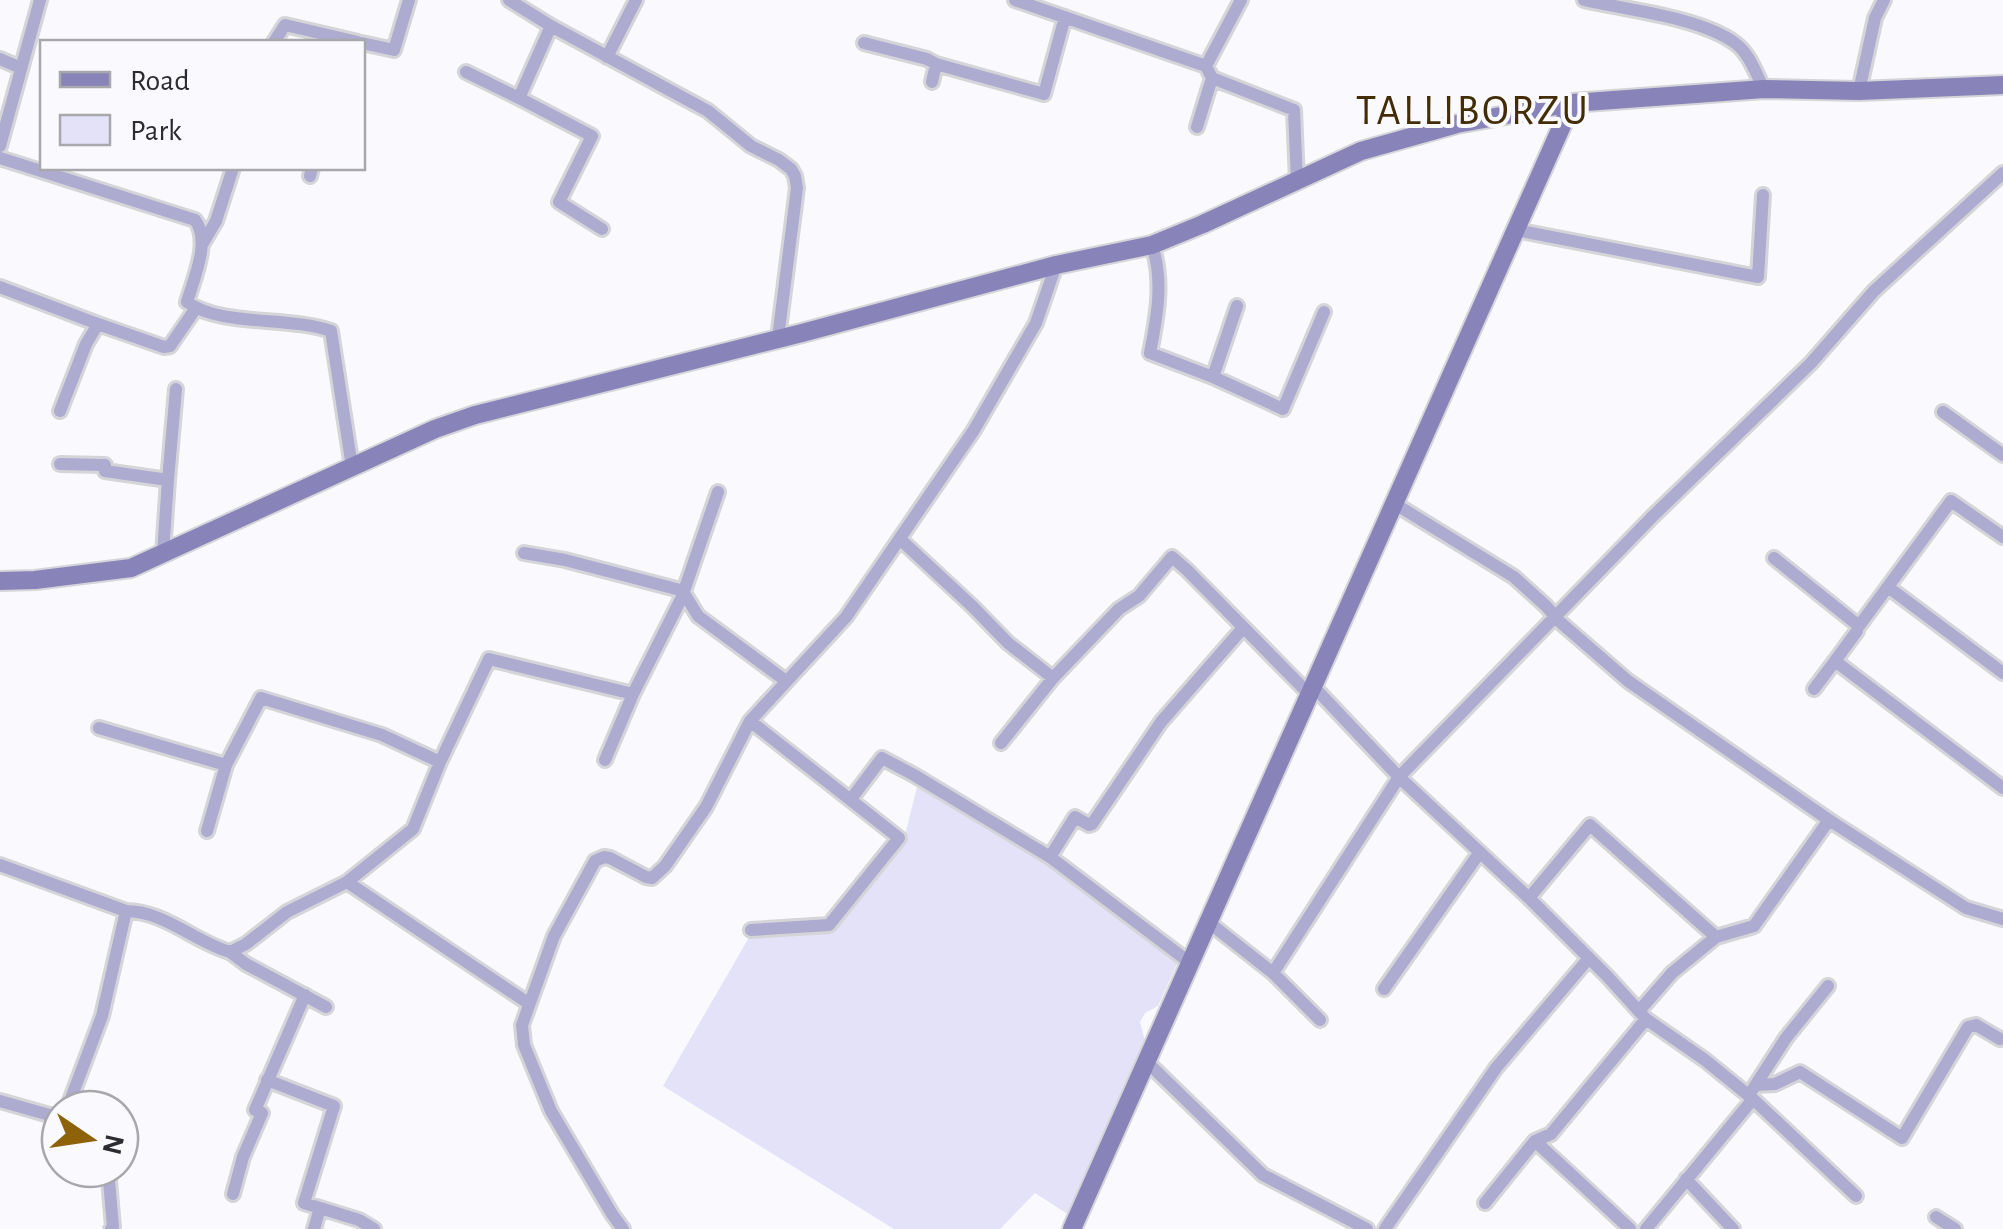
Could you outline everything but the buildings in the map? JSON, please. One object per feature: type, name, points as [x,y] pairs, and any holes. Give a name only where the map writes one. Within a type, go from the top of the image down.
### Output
[{"type":"main road","points":[[0,580],[36,580],[130,568],[475,414],[1056,265],[1152,245],[1361,152],[1457,124],[1572,103],[1764,90],[2003,85]]},
{"type":"main road","points":[[1072,1229],[1572,103]]},
{"type":"street","points":[[0,146],[40,0]]},
{"type":"street","points":[[365,44],[394,50],[408,0]]},
{"type":"street","points":[[509,0],[708,111],[751,146],[791,169],[796,196],[778,338]]},
{"type":"street","points":[[607,56],[636,0]]},
{"type":"street","points":[[1015,0],[1209,72],[1294,110],[1298,181]]},
{"type":"street","points":[[1197,128],[1209,72],[1240,0]]},
{"type":"street","points":[[1584,0],[1699,25],[1736,44],[1750,60],[1764,90]]},
{"type":"street","points":[[1859,91],[1875,18],[1884,0]]},
{"type":"street","points":[[864,43],[1044,94],[1065,17]]},
{"type":"street","points":[[275,40],[285,25],[345,40]]},
{"type":"street","points":[[519,98],[551,26]]},
{"type":"street","points":[[0,59],[21,68]]},
{"type":"street","points":[[932,82],[936,64]]},
{"type":"street","points":[[466,72],[592,136],[560,202],[602,228]]},
{"type":"street","points":[[0,158],[195,220],[202,229],[202,243],[187,302],[196,308],[220,315],[314,325],[331,331],[352,467]]},
{"type":"street","points":[[202,243],[216,222],[232,170]]},
{"type":"street","points":[[1273,974],[1399,777],[1554,616],[1811,363],[1874,292],[2003,173]]},
{"type":"street","points":[[1516,230],[1758,277],[1763,195]]},
{"type":"street","points":[[1152,245],[1159,267],[1150,353],[1283,409],[1324,312]]},
{"type":"street","points":[[624,1229],[551,1111],[524,1045],[522,1025],[528,1003],[563,915],[594,861],[610,858],[646,878],[658,874],[706,808],[750,722],[846,618],[974,430],[1036,323],[1056,265]]},
{"type":"street","points":[[0,287],[164,346],[170,346],[196,308]]},
{"type":"street","points":[[1213,377],[1238,306]]},
{"type":"street","points":[[60,411],[98,324]]},
{"type":"street","points":[[163,553],[176,389]]},
{"type":"street","points":[[1943,412],[2003,455]]},
{"type":"street","points":[[60,464],[105,466],[104,471],[168,480]]},
{"type":"street","points":[[605,760],[684,592],[718,492]]},
{"type":"street","points":[[1774,558],[1860,626],[1951,501],[2003,538]]},
{"type":"street","points":[[1394,504],[1514,577],[1628,680],[1829,820],[1966,908],[2003,919]]},
{"type":"street","points":[[900,540],[1008,643],[1054,678]]},
{"type":"street","points":[[524,552],[684,592],[698,616],[786,681]]},
{"type":"street","points":[[1000,743],[1054,678],[1119,609],[1139,596],[1172,557],[1529,898],[1642,1015],[1753,1093],[1856,1196]]},
{"type":"street","points":[[1888,587],[2003,673]]},
{"type":"street","points":[[1050,857],[1075,817],[1092,824],[1161,722],[1243,628]]},
{"type":"street","points":[[1814,689],[1857,631]]},
{"type":"street","points":[[230,952],[287,912],[347,882],[413,829],[489,659],[633,694]]},
{"type":"street","points":[[1836,661],[2003,788]]},
{"type":"street","points":[[207,831],[226,765],[261,698],[382,735],[440,762]]},
{"type":"street","points":[[750,722],[899,838],[829,925],[751,930]]},
{"type":"street","points":[[99,728],[226,765]]},
{"type":"street","points":[[851,800],[882,758],[1050,857],[1189,962]]},
{"type":"street","points":[[1484,1203],[1535,1141],[1551,1134],[1672,972],[1716,937],[1754,926],[1829,820]]},
{"type":"street","points":[[1529,898],[1590,825],[1716,937]]},
{"type":"street","points":[[1384,990],[1480,852]]},
{"type":"street","points":[[0,866],[180,927],[326,1006]]},
{"type":"street","points":[[347,882],[528,1003]]},
{"type":"street","points":[[75,1089],[102,1016],[126,911]]},
{"type":"street","points":[[1207,921],[1273,974],[1320,1020]]},
{"type":"street","points":[[1385,1229],[1496,1068],[1589,958]]},
{"type":"street","points":[[1646,1229],[1753,1093],[1786,1038],[1828,986]]},
{"type":"street","points":[[233,1194],[243,1157],[262,1113],[256,1110],[305,996]]},
{"type":"street","points":[[1753,1093],[1800,1072],[1902,1138],[1968,1027],[1976,1025],[2002,1037]]},
{"type":"street","points":[[1146,1062],[1263,1174],[1367,1229]]},
{"type":"street","points":[[267,1080],[334,1106],[304,1202],[374,1229]]},
{"type":"street","points":[[0,1101],[40,1112]]},
{"type":"street","points":[[1535,1141],[1630,1229]]},
{"type":"street","points":[[1686,1179],[1733,1229]]},
{"type":"street","points":[[110,1189],[111,1229]]},
{"type":"street","points":[[314,1229],[320,1208]]},
{"type":"street","points":[[1936,1217],[1955,1229]]},
{"type":"green space","points":[[918,783],[1055,870],[1177,964],[1158,1006],[1145,1013],[1140,1022],[1146,1045],[1069,1215],[1035,1193],[1000,1229],[894,1229],[663,1086],[751,934],[832,930],[902,847]]},
{"type":"district","name":"TALLIBORZU","points":[[1473,109]]}]
